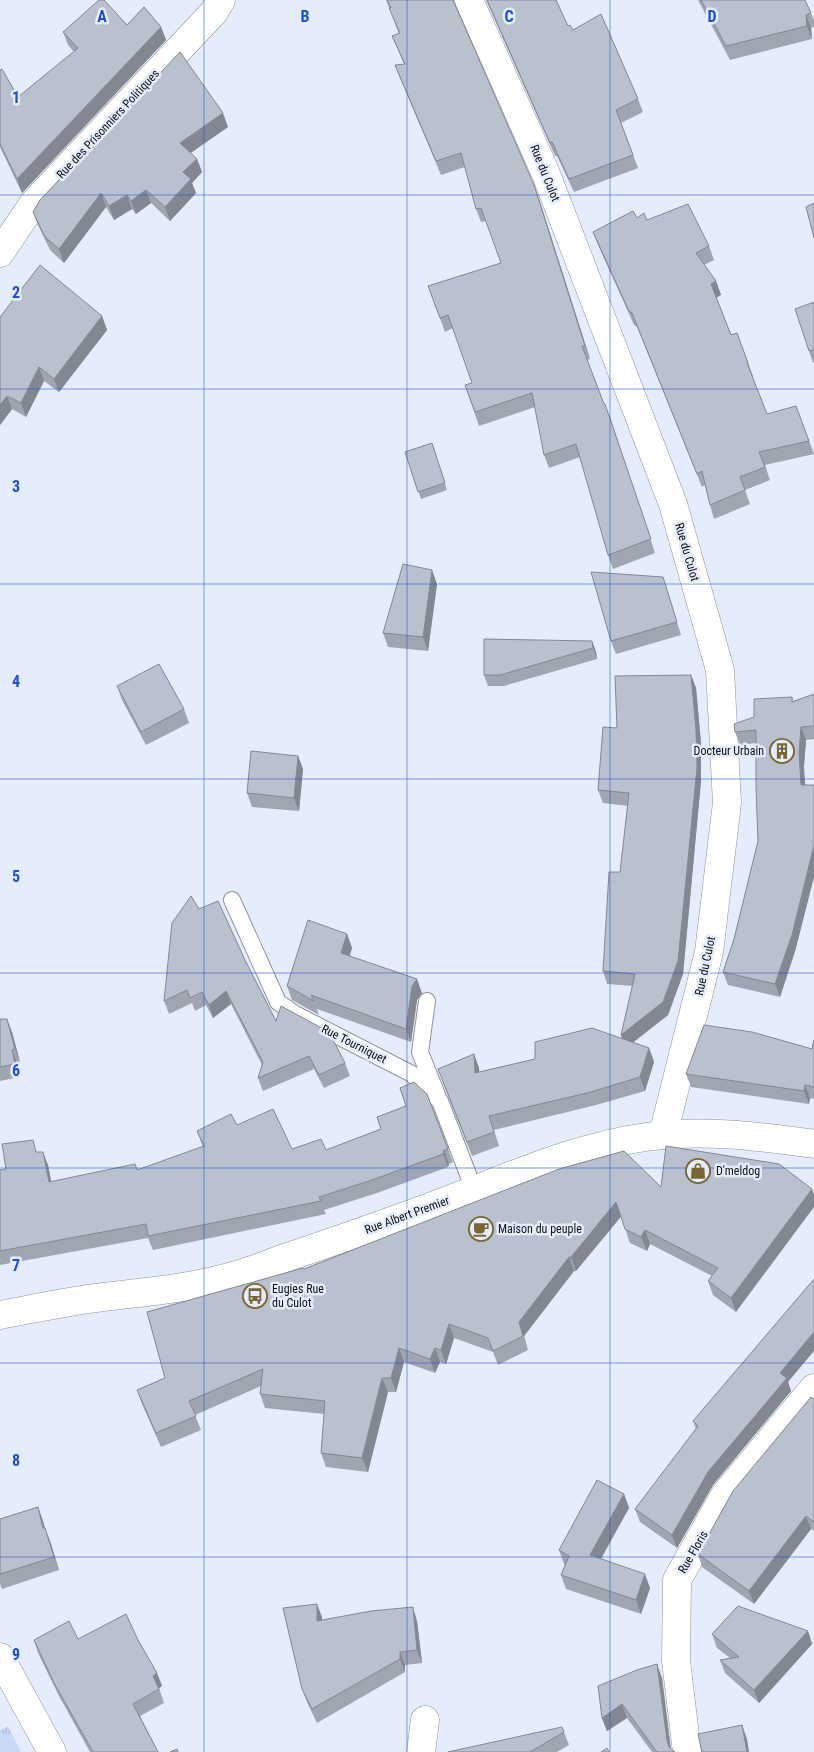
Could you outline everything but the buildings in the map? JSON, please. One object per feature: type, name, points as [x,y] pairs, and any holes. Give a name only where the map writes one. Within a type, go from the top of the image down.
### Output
[{"type":"street","name":"Rue des Prisonniers Politiques","points":[[0,252],[33,204],[214,12],[221,0]]},
{"type":"street","name":"Rue du Culot","points":[[469,0],[546,174],[673,504],[720,670],[727,803],[710,952],[663,1135]]},
{"type":"street","name":"Rue Albert Premier","points":[[0,1315],[95,1298],[157,1292],[233,1277],[329,1244],[546,1163],[623,1140],[699,1133],[749,1135],[814,1144]]},
{"type":"street","name":"Rue Floris","points":[[687,1752],[676,1661],[677,1580],[725,1495],[814,1388]]},
{"type":"street","points":[[0,1657],[52,1752]]},
{"type":"street","points":[[421,1752],[425,1720]]},
{"type":"lane","name":"Rue Tourniquet","points":[[232,900],[278,1002],[295,1014],[412,1074],[440,1102],[474,1190]]},
{"type":"lane","points":[[427,1001],[420,1052],[440,1102]]},
{"type":"green space","points":[[8,1726],[21,1752],[0,1752],[0,1730]]},
{"type":"place","name":"Docteur Urbain","points":[[782,751]]},
{"type":"place","name":"D'meldog","points":[[698,1171]]},
{"type":"place","name":"Maison du peuple","points":[[481,1229]]},
{"type":"place","name":"Eugies Rue du Culot","points":[[255,1296]]}]
